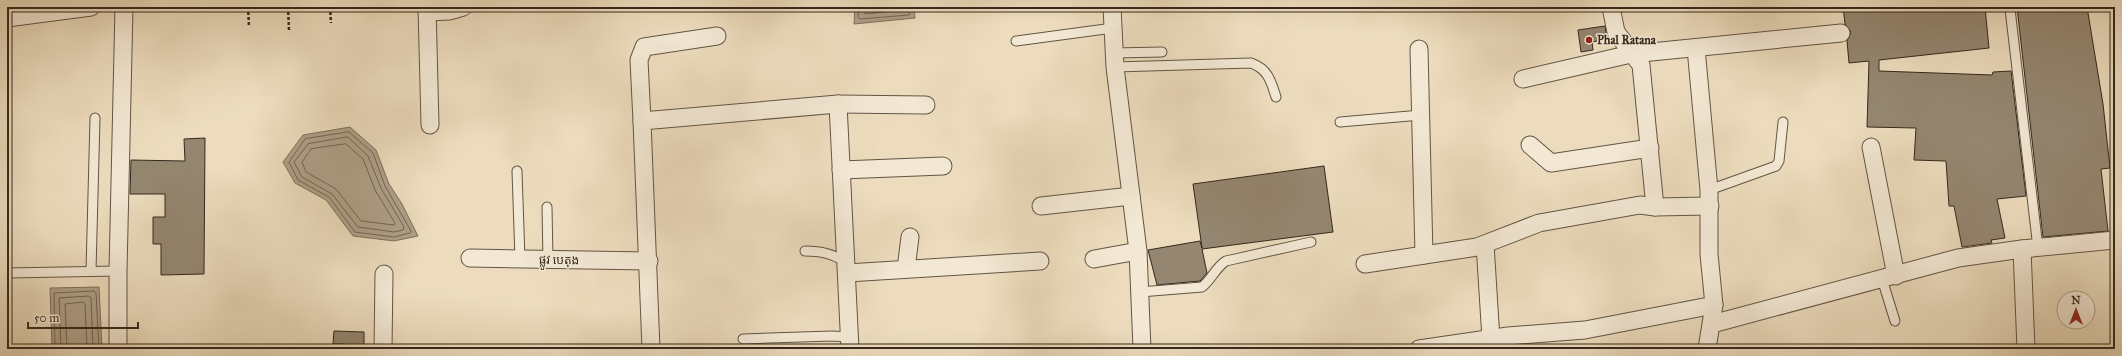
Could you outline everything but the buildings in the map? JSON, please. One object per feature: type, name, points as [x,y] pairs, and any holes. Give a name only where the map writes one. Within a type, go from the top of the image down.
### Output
[{"type":"street","points":[[7,18],[52,10],[91,7]]},
{"type":"street","points":[[118,349],[118,271],[124,7]]},
{"type":"street","points":[[430,125],[427,10],[449,11],[463,7]]},
{"type":"street","points":[[1112,7],[1115,60],[1138,251],[1142,349]]},
{"type":"street","points":[[1611,7],[1616,32],[1631,54],[1641,65],[1643,73],[1655,207]]},
{"type":"street","points":[[1523,78],[1631,54],[1841,33]]},
{"type":"street","points":[[651,349],[649,261],[639,60],[644,47],[717,36]]},
{"type":"street","points":[[1696,48],[1710,198],[1710,254],[1714,305],[1707,349]]},
{"type":"street","points":[[1419,49],[1424,255]]},
{"type":"street","points":[[642,121],[838,104],[926,106]]},
{"type":"street","points":[[838,104],[850,343]]},
{"type":"street","points":[[1530,145],[1551,163],[1650,148]]},
{"type":"street","points":[[1871,148],[1889,278]]},
{"type":"street","points":[[841,170],[943,166]]},
{"type":"street","points":[[1041,206],[1131,196]]},
{"type":"street","points":[[1365,264],[1485,244],[1539,223],[1640,205],[1655,207],[1710,198]]},
{"type":"street","points":[[906,269],[910,237]]},
{"type":"street","points":[[1712,324],[1889,278],[1958,258],[2030,248],[2115,240]]},
{"type":"street","points":[[1485,244],[1491,339]]},
{"type":"street","points":[[2026,349],[2030,248]]},
{"type":"street","points":[[1094,259],[1138,251]]},
{"type":"street","name":"ផ្លូវ បេតុង","points":[[470,258],[649,261]]},
{"type":"street","points":[[846,268],[906,269],[1040,261]]},
{"type":"street","points":[[383,349],[384,274]]},
{"type":"street","points":[[1419,349],[1491,339],[1585,330],[1714,305]]},
{"type":"lane","points":[[2010,9],[2030,248]]},
{"type":"lane","points":[[1016,41],[1113,28]]},
{"type":"lane","points":[[1115,60],[1162,52]]},
{"type":"lane","points":[[1115,60],[1251,63],[1267,73],[1276,97]]},
{"type":"lane","points":[[1340,122],[1421,115]]},
{"type":"lane","points":[[91,271],[95,118]]},
{"type":"lane","points":[[1710,198],[1776,166],[1779,161],[1784,122]]},
{"type":"lane","points":[[517,171],[520,260]]},
{"type":"lane","points":[[547,206],[548,260]]},
{"type":"lane","points":[[1140,292],[1202,287],[1210,281],[1216,268],[1226,261],[1312,242]]},
{"type":"lane","points":[[805,251],[822,251],[832,254],[846,268]]},
{"type":"lane","points":[[7,273],[118,271]]},
{"type":"lane","points":[[1889,278],[1895,321]]},
{"type":"lane","points":[[743,339],[832,336],[850,343]]},
{"type":"path","points":[[248,7],[249,27]]},
{"type":"path","points":[[288,7],[289,30]]},
{"type":"path","points":[[330,7],[331,23]]},
{"type":"water","points":[[855,7],[914,7],[915,18],[854,24]]},
{"type":"water","points":[[350,127],[376,150],[389,184],[402,204],[418,236],[394,241],[353,236],[326,200],[295,183],[283,162],[303,135]]},
{"type":"water","points":[[99,287],[102,349],[52,349],[50,288]]},
{"type":"place","name":"Phal Ratana","points":[[1589,40]]}]
